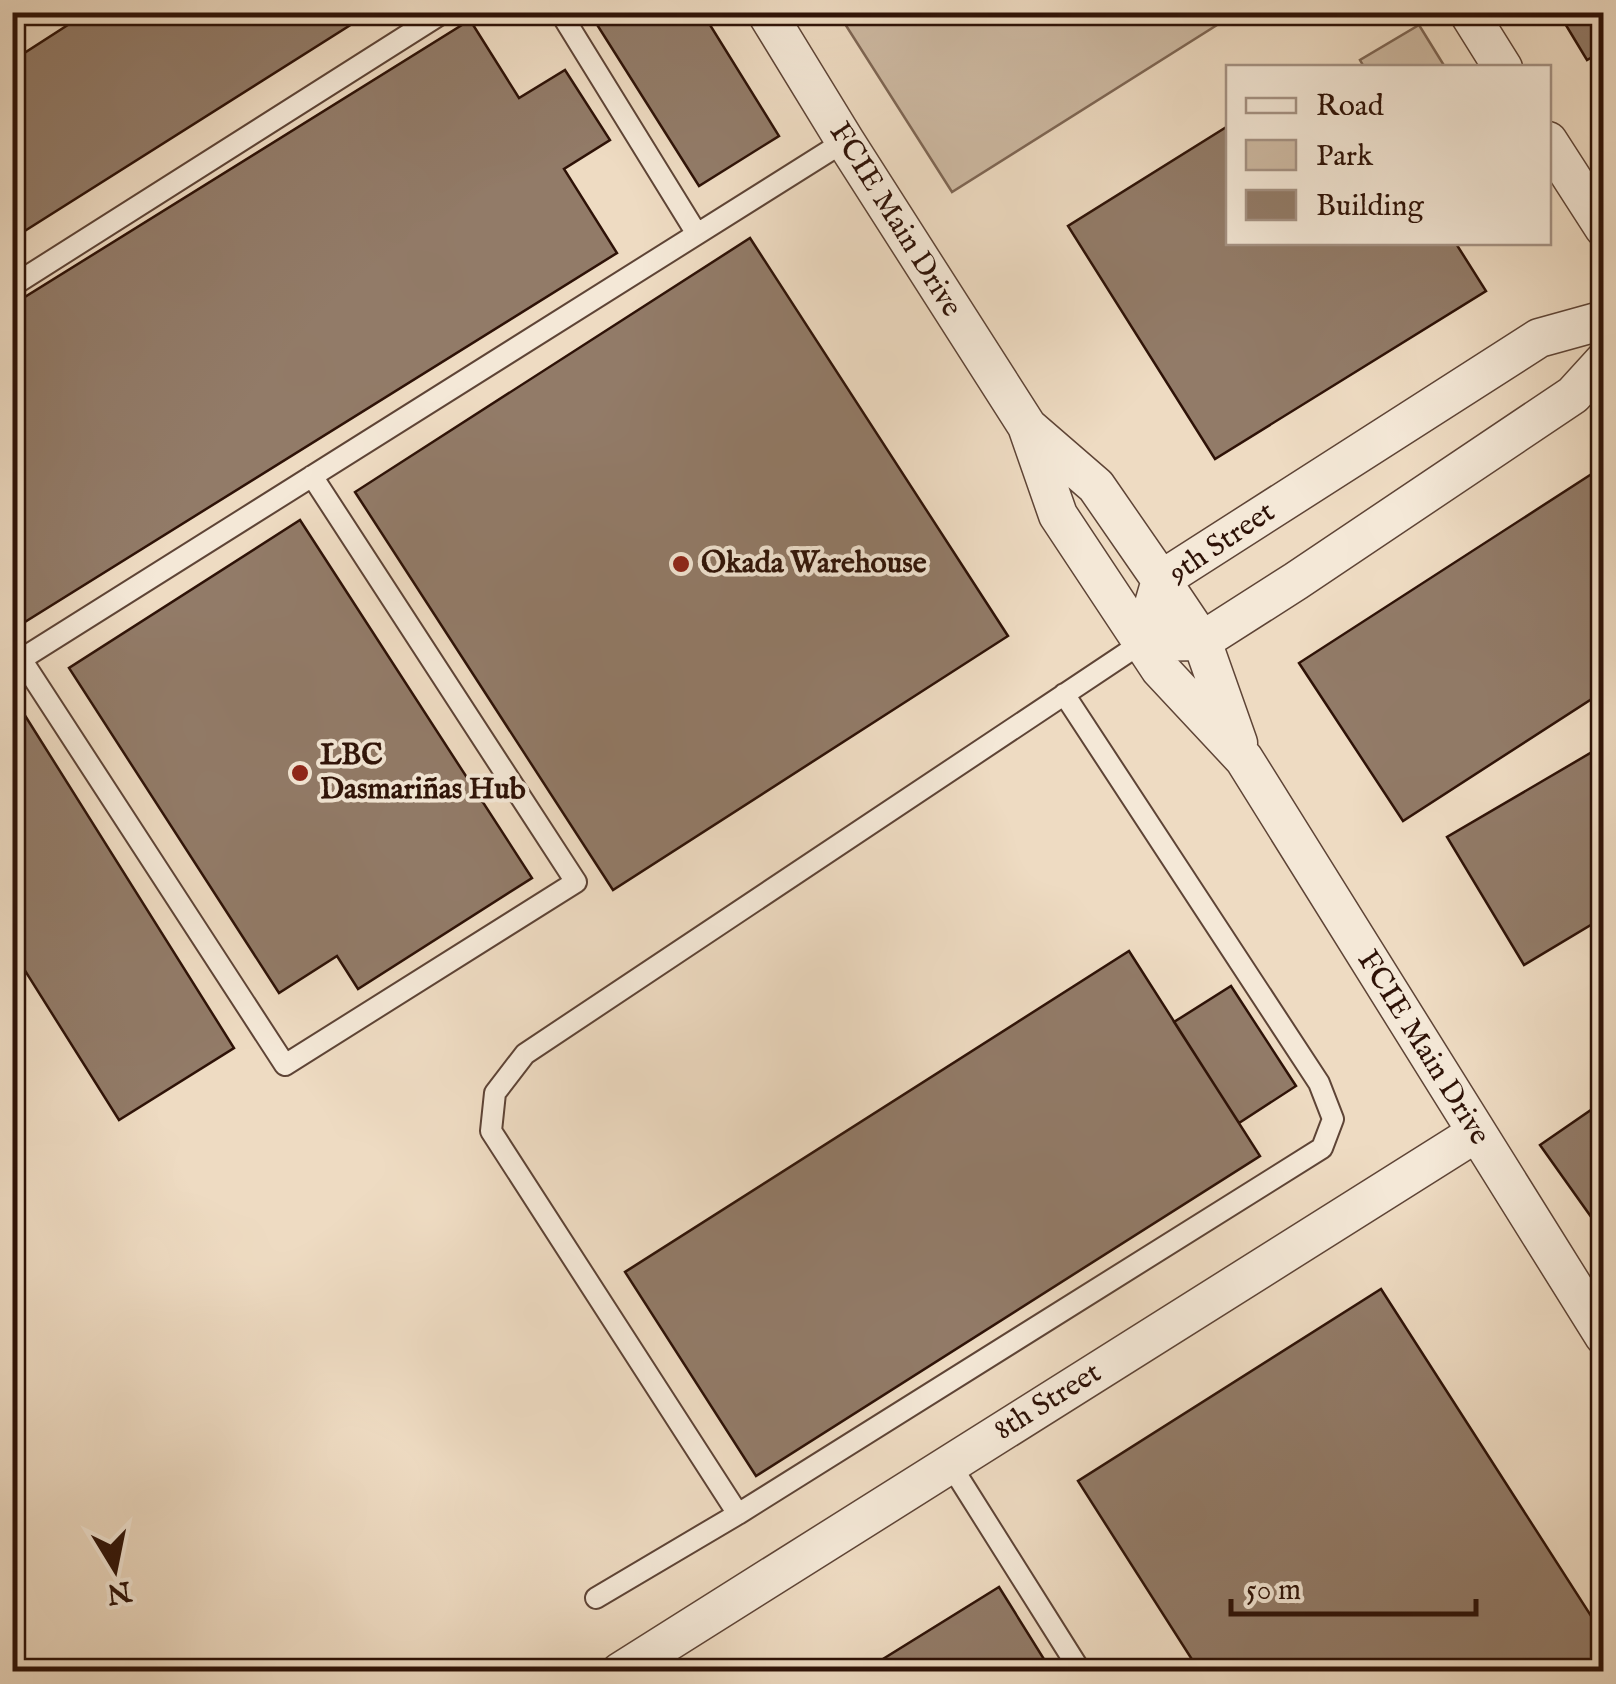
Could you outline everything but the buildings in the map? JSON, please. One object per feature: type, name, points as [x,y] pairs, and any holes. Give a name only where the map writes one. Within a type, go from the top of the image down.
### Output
[{"type":"street","name":"FCIE Main Drive","points":[[766,12],[1027,426],[1058,515],[1160,669],[1244,760],[1604,1336]]},
{"type":"street","points":[[1468,12],[1500,65]]},
{"type":"street","points":[[1551,145],[1604,228]]},
{"type":"street","name":"9th Street","points":[[1143,642],[1162,580],[1539,338],[1604,320]]},
{"type":"street","points":[[1143,642],[1202,641],[1573,394],[1604,360]]},
{"type":"street","name":"FCIE Main Drive","points":[[1027,426],[1096,486],[1202,641],[1244,760]]},
{"type":"street","name":"8th Street","points":[[620,1672],[1476,1133]]},
{"type":"lane","points":[[12,286],[444,12]]},
{"type":"lane","points":[[560,12],[697,234]]},
{"type":"lane","points":[[312,476],[576,882],[285,1065],[17,662],[312,476],[697,234],[844,141]]},
{"type":"lane","points":[[738,1514],[490,1131],[495,1094],[526,1054],[1143,642]]},
{"type":"lane","points":[[596,1598],[738,1514],[1322,1148],[1333,1119],[1319,1083],[1064,694]]},
{"type":"lane","points":[[950,1464],[1081,1672]]},
{"type":"green space","points":[[838,13],[1236,13],[952,192]]},
{"type":"green space","points":[[1419,25],[1444,65],[1363,65],[1360,60]]},
{"type":"place","name":"Okada Warehouse","points":[[681,564]]},
{"type":"place","name":"LBC Dasmariñas Hub","points":[[300,773]]}]
